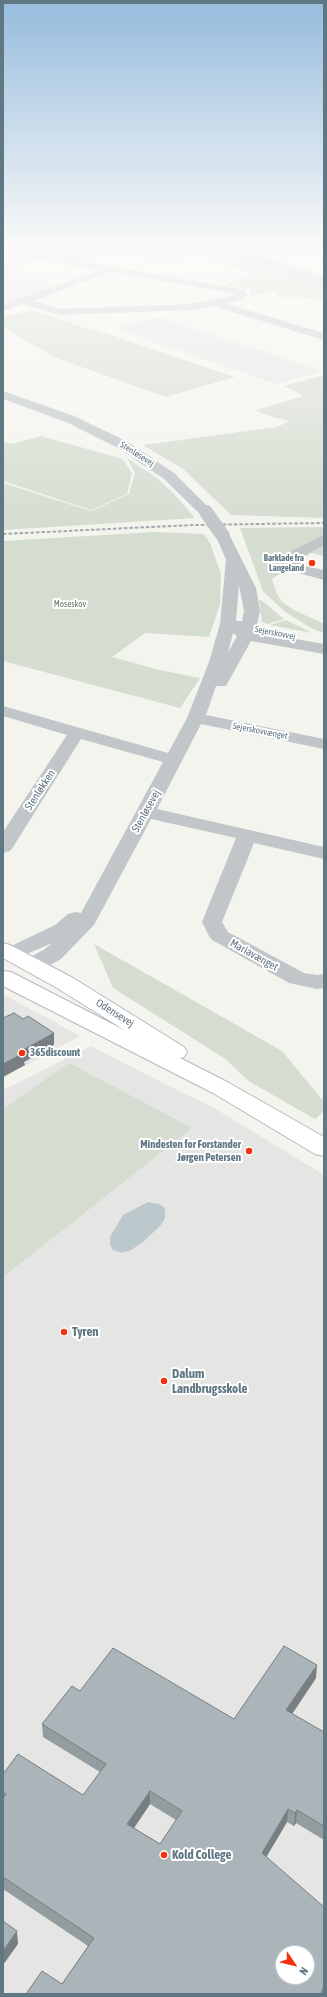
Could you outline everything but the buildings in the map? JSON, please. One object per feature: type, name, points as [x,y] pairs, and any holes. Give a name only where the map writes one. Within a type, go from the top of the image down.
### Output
[{"type":"main road","name":"Odensevej","points":[[9,967],[146,1032],[187,1059],[220,1088]]},
{"type":"main road","name":"Odensevej","points":[[9,967],[324,1148]]},
{"type":"street","name":"Stenløsevej","points":[[3,395],[70,419],[123,445],[170,476],[206,512],[223,536],[233,560],[239,588],[240,631],[225,674],[196,718],[175,760],[87,920],[75,934],[53,954],[9,967]]},
{"type":"street","points":[[324,540],[297,554],[293,567],[324,575]]},
{"type":"street","name":"Sejerskovvej","points":[[240,631],[324,643]]},
{"type":"street","name":"Sejerskovvej","points":[[240,631],[324,649]]},
{"type":"street","points":[[3,711],[175,760]]},
{"type":"street","name":"Sejerskovvænget","points":[[196,718],[324,744]]},
{"type":"street","name":"Stenløkken","points":[[3,847],[77,732]]},
{"type":"street","points":[[146,812],[324,853]]},
{"type":"street","name":"Mariavænget","points":[[248,835],[212,922],[219,936],[297,978],[317,982],[324,981]]},
{"type":"shaded area","points":[[151,341],[232,341],[324,371],[276,384]]},
{"type":"shaded area","points":[[3,994],[80,1036],[3,1078]]},
{"type":"shaded area","name":"Dalum Landbrugsskole","points":[[91,1046],[211,1106],[324,1175],[324,1994],[3,1994],[3,1090]]},
{"type":"shaded area","points":[[148,1202],[159,1204],[165,1208],[165,1218],[161,1225],[143,1242],[131,1250],[122,1253],[113,1250],[110,1245],[110,1237],[123,1215]]},
{"type":"green space","points":[[27,341],[129,341],[235,377],[166,397],[56,358]]},
{"type":"green space","points":[[320,376],[324,377],[324,518],[231,515],[183,469],[143,445],[277,427],[289,421],[262,414],[256,410],[304,396],[284,386]]},
{"type":"green space","points":[[41,436],[123,459],[132,473],[127,494],[91,510],[3,481],[3,441],[11,444]]},
{"type":"green space","points":[[127,458],[157,478],[175,495],[195,518],[3,530],[3,483],[91,511],[129,494],[135,473]]},
{"type":"green space","points":[[324,527],[324,556],[311,553],[272,579],[277,594],[282,602],[294,610],[324,624],[324,633],[313,629],[285,612],[263,591],[240,528]]},
{"type":"green space","name":"Moseskov","points":[[155,532],[204,534],[210,543],[221,574],[220,604],[209,637],[145,633],[112,657],[159,670],[200,678],[180,708],[3,661],[3,541]]},
{"type":"green space","points":[[259,600],[261,600],[284,619],[268,624],[262,622]]},
{"type":"green space","points":[[286,620],[312,633],[270,625]]},
{"type":"green space","points":[[94,944],[282,1051],[324,1102],[324,1111],[315,1119],[250,1082],[224,1058],[113,988]]},
{"type":"green space","points":[[69,1063],[192,1128],[3,1277],[3,1109]]},
{"type":"railway","points":[[3,534],[193,525],[324,523]]},
{"type":"place","name":"Barklade fra Langeland","points":[[312,563]]},
{"type":"place","name":"365discount","points":[[22,1053]]},
{"type":"place","name":"Mindesten for Forstander Jørgen Petersen","points":[[249,1151]]},
{"type":"place","name":"Tyren","points":[[64,1332]]},
{"type":"place","name":"Dalum Landbrugsskole","points":[[164,1381]]},
{"type":"place","name":"Kold College","points":[[164,1855]]}]
